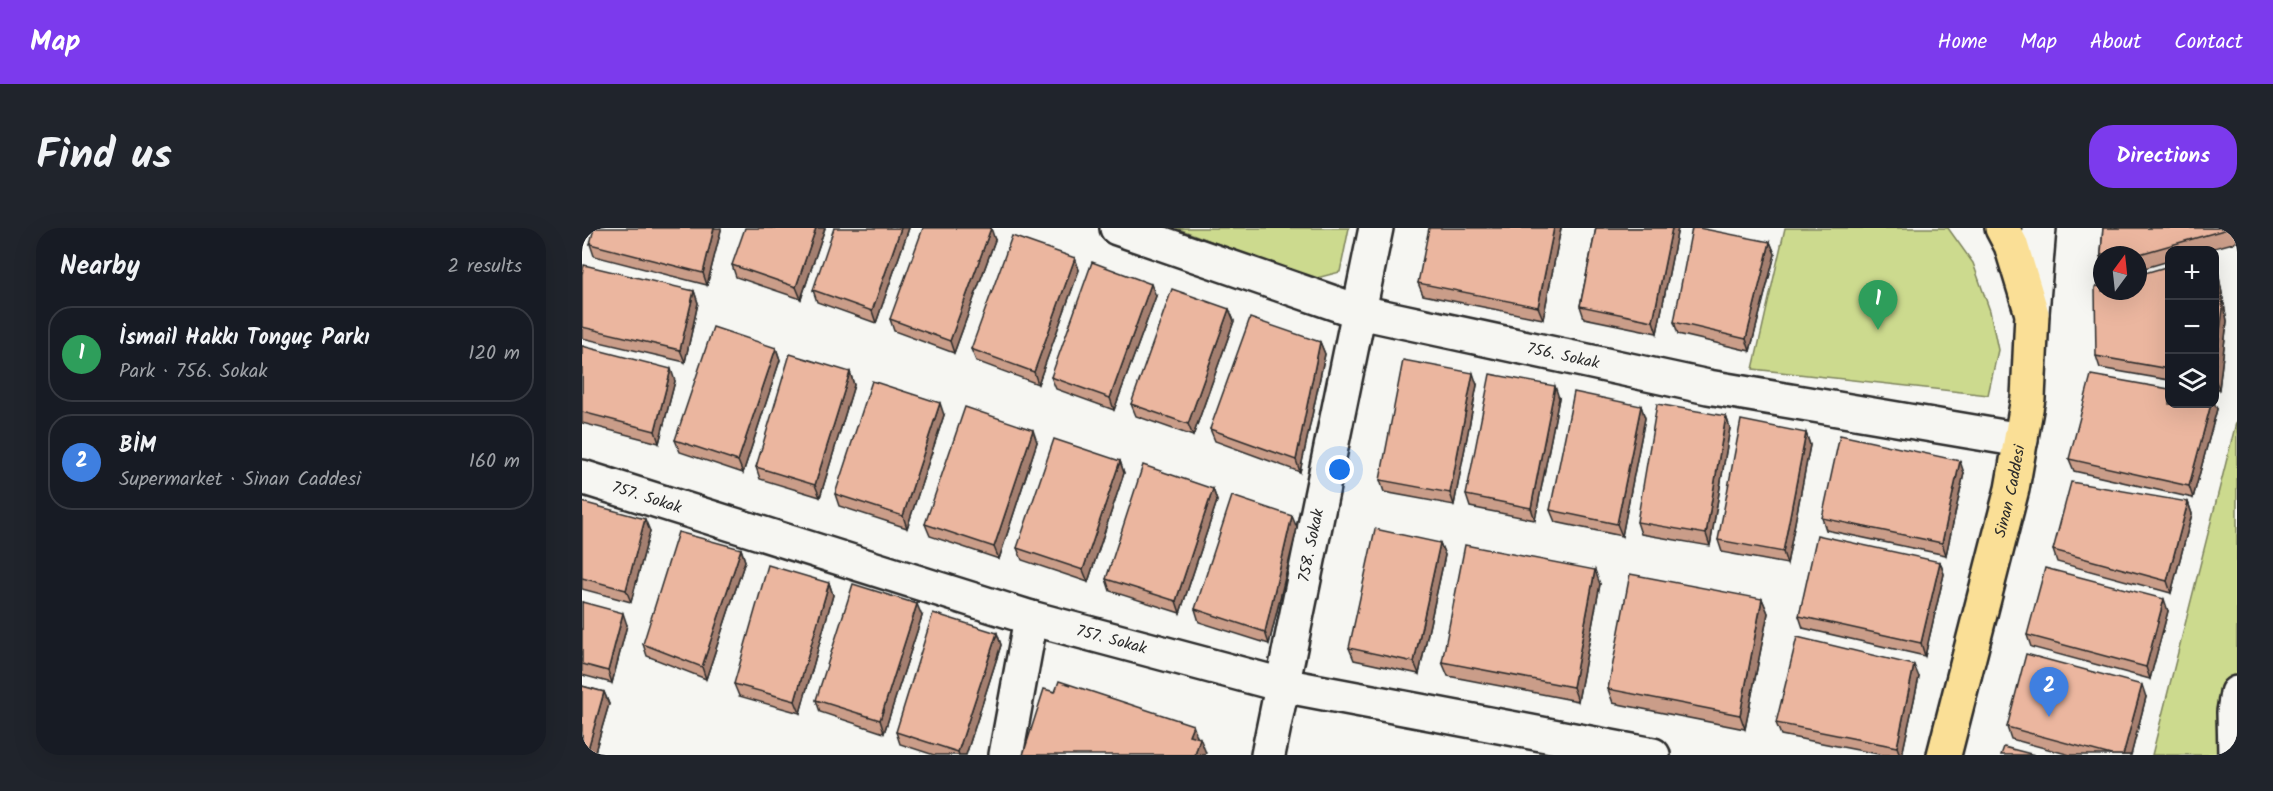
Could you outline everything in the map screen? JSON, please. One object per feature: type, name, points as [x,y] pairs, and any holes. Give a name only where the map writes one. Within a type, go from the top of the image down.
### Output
[{"type":"main road","name":"Sinan Caddesi","points":[[1944,755],[2009,500],[2028,398],[2032,315],[2011,245],[2002,228]]},
{"type":"street","name":"756. Sokak","points":[[1117,228],[1360,312],[1708,387],[2021,440]]},
{"type":"street","name":"758. Sokak","points":[[1268,755],[1376,228]]},
{"type":"street","points":[[2032,315],[2039,228]]},
{"type":"street","name":"757. Sokak","points":[[582,477],[1031,618],[1282,685],[1653,755]]},
{"type":"street","points":[[1006,755],[1031,618]]},
{"type":"street","points":[[2235,755],[2236,706]]},
{"type":"green space","points":[[1176,228],[1349,228],[1340,272],[1313,279]]},
{"type":"green space","points":[[1785,228],[1948,228],[1973,263],[1990,311],[1998,350],[1988,395],[1753,369]]},
{"type":"green space","points":[[2237,419],[2237,693],[2227,755],[2152,755]]},
{"type":"building","points":[[594,228],[714,228],[703,273],[590,244]]},
{"type":"building","points":[[745,228],[816,228],[796,287],[732,265]]},
{"type":"building","points":[[834,228],[901,228],[872,311],[813,290]]},
{"type":"building","points":[[923,228],[991,228],[950,341],[890,319]]},
{"type":"building","points":[[1429,228],[1554,228],[1538,307],[1418,283]]},
{"type":"building","points":[[1596,228],[1672,228],[1653,321],[1580,306]]},
{"type":"building","points":[[1692,228],[1770,242],[1746,339],[1674,322]]},
{"type":"building","points":[[2103,228],[2231,228],[2147,252],[2147,246],[2102,246]]},
{"type":"building","points":[[1012,236],[1075,258],[1034,372],[971,349]]},
{"type":"building","points":[[1092,262],[1151,284],[1110,398],[1051,377]]},
{"type":"building","points":[[584,265],[694,291],[680,350],[582,327]]},
{"type":"building","points":[[2165,267],[2165,368],[2096,356],[2095,300],[2147,300],[2147,272]]},
{"type":"building","points":[[1172,289],[1229,309],[1188,424],[1131,404]]},
{"type":"building","points":[[2219,290],[2223,309],[2219,338]]},
{"type":"building","points":[[1250,318],[1320,342],[1296,460],[1210,429]]},
{"type":"building","points":[[713,327],[776,348],[738,461],[675,440]]},
{"type":"building","points":[[582,346],[671,369],[655,431],[582,412]]},
{"type":"building","points":[[790,354],[850,372],[815,485],[756,467]]},
{"type":"building","points":[[1403,360],[1473,373],[1450,493],[1380,480]]},
{"type":"building","points":[[1490,374],[1555,386],[1531,508],[1466,495]]},
{"type":"building","points":[[2091,375],[2165,388],[2165,408],[2210,408],[2189,486],[2069,459]]},
{"type":"building","points":[[872,381],[940,403],[903,516],[835,494]]},
{"type":"building","points":[[1574,392],[1641,406],[1617,524],[1550,510]]},
{"type":"building","points":[[1657,404],[1726,416],[1706,534],[1637,522]]},
{"type":"building","points":[[965,407],[1033,430],[994,547],[925,524]]},
{"type":"building","points":[[1741,420],[1806,433],[1783,552],[1718,540]]},
{"type":"building","points":[[1840,435],[1960,461],[1942,543],[1822,518]]},
{"type":"building","points":[[1054,439],[1120,461],[1083,570],[1017,548]]},
{"type":"building","points":[[1143,465],[1213,489],[1176,601],[1106,579]]},
{"type":"building","points":[[2071,482],[2188,502],[2167,581],[2053,550]]},
{"type":"building","points":[[1232,496],[1292,516],[1265,632],[1195,609]]},
{"type":"building","points":[[582,502],[645,519],[626,590],[582,578]]},
{"type":"building","points":[[1375,529],[1440,543],[1414,662],[1349,648]]},
{"type":"building","points":[[678,532],[741,549],[702,667],[643,644]]},
{"type":"building","points":[[1817,535],[1940,562],[1921,643],[1799,616]]},
{"type":"building","points":[[1465,545],[1595,570],[1573,687],[1442,662]]},
{"type":"building","points":[[768,565],[829,583],[795,701],[734,684]]},
{"type":"building","points":[[2045,568],[2164,599],[2146,667],[2027,635]]},
{"type":"building","points":[[1630,574],[1762,599],[1740,715],[1608,689]]},
{"type":"building","points":[[853,584],[917,604],[880,720],[816,700]]},
{"type":"building","points":[[582,602],[623,613],[608,671],[582,664]]},
{"type":"building","points":[[933,613],[997,633],[958,752],[896,732]]},
{"type":"building","points":[[1797,637],[1914,665],[1897,747],[1776,723]]},
{"type":"building","points":[[2026,654],[2142,685],[2123,755],[2111,755],[2007,727]]},
{"type":"building","points":[[1059,681],[1193,725],[1189,735],[1200,738],[1195,755],[1023,755],[1044,689],[1055,692]]},
{"type":"building","points":[[582,686],[604,692],[588,749],[582,747]]},
{"type":"building","points":[[2004,747],[2035,755],[2001,755]]},
{"type":"place","name":"İsmail Hakkı Tonguç Parkı","points":[[1878,330]]},
{"type":"place","name":"BİM","points":[[2049,717]]}]
